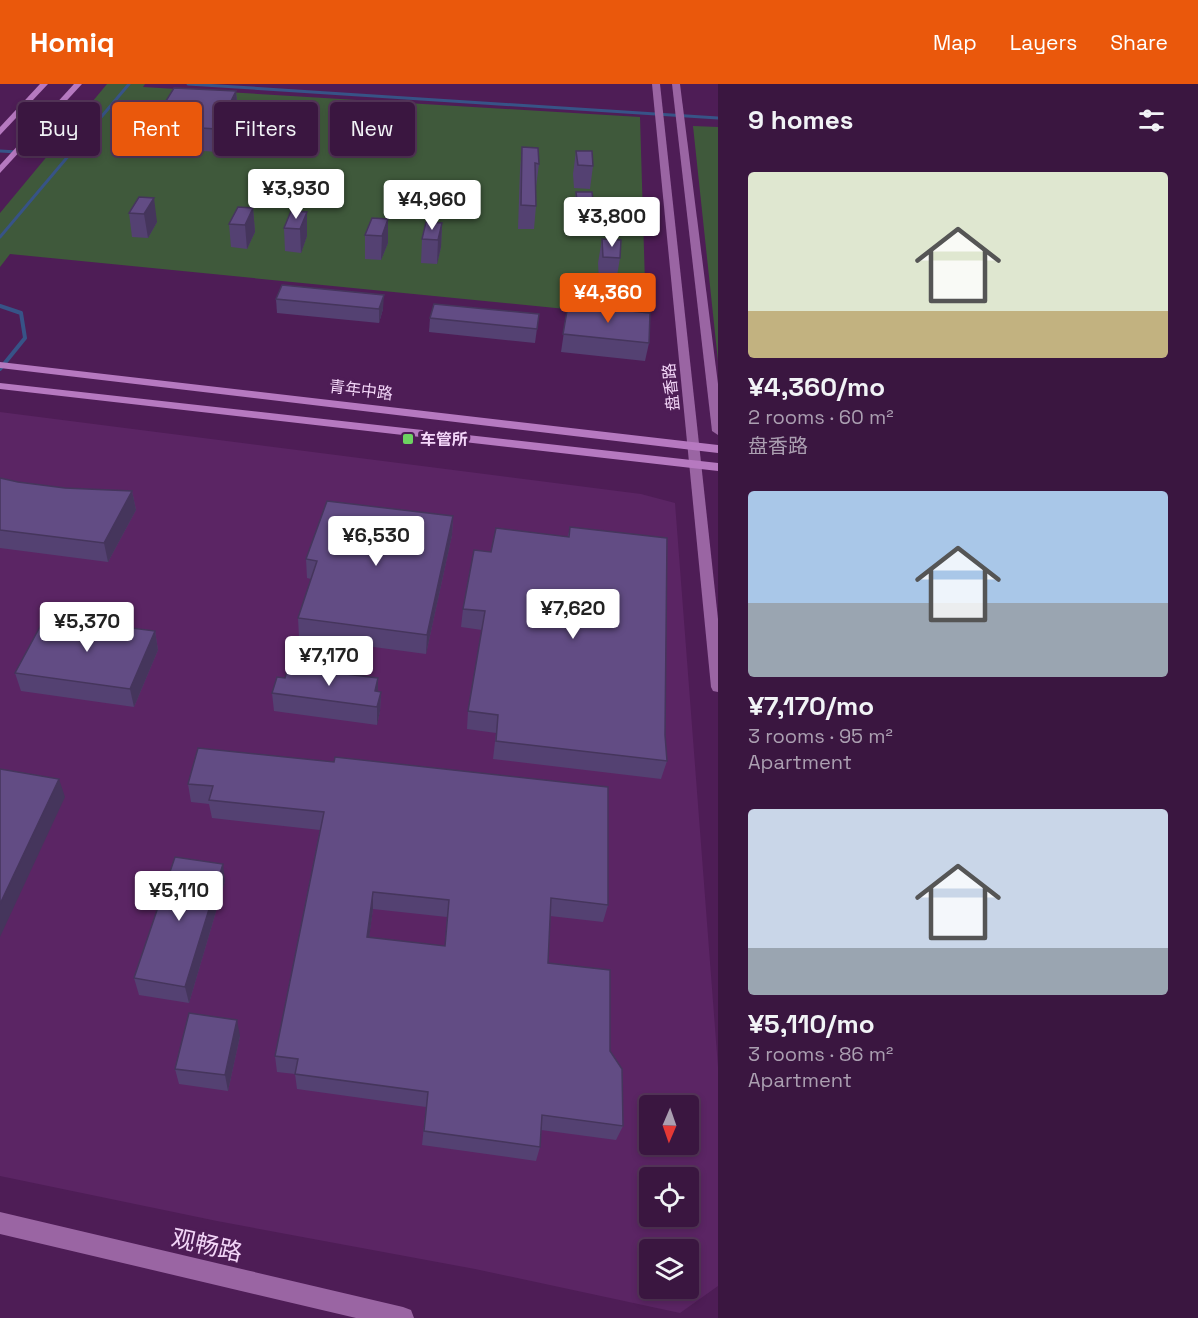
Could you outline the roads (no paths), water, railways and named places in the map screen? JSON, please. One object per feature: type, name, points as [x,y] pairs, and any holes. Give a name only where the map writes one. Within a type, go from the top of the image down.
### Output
[{"type":"main road","points":[[0,132],[44,84]]},
{"type":"main road","points":[[0,170],[78,84]]},
{"type":"main road","name":"青年中路","points":[[0,365],[718,448]]},
{"type":"main road","name":"青年中路","points":[[0,386],[718,467]]},
{"type":"street","name":"盘香路","points":[[656,84],[718,687]]},
{"type":"street","points":[[676,84],[718,431]]},
{"type":"street","name":"观畅路","points":[[0,1223],[403,1318]]},
{"type":"waterway","points":[[100,118],[129,84]]},
{"type":"waterway","points":[[188,84],[718,118]]},
{"type":"waterway","points":[[0,151],[18,152]]},
{"type":"waterway","points":[[0,237],[68,156]]},
{"type":"waterway","points":[[0,306],[21,313],[25,338],[0,369]]},
{"type":"place","name":"车管所","points":[[408,439]]}]
